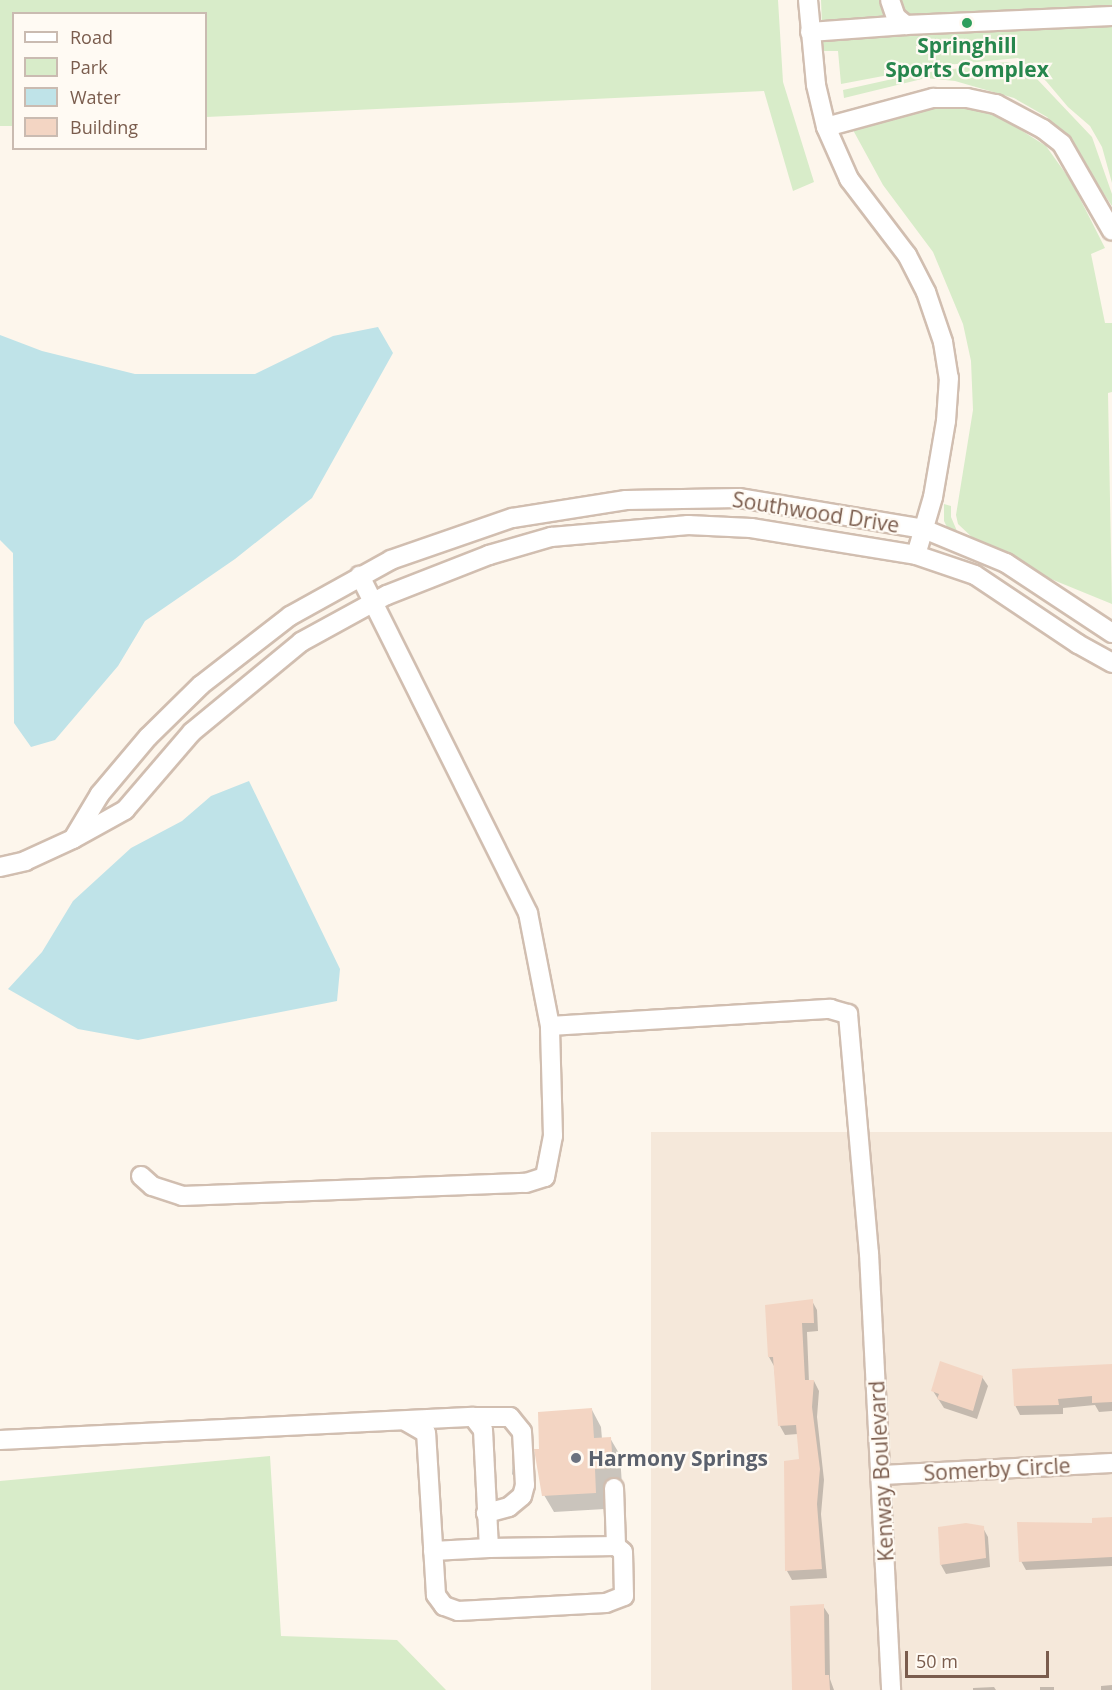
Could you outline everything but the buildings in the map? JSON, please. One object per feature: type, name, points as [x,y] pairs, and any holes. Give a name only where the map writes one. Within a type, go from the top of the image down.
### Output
[{"type":"street","points":[[808,0],[810,32],[826,127],[849,179],[907,255],[926,292],[943,342],[949,378],[946,422],[924,529],[916,555]]},
{"type":"street","points":[[890,0],[896,17],[906,25]]},
{"type":"street","points":[[810,32],[906,25],[1112,16]]},
{"type":"street","points":[[826,127],[933,98],[967,98],[996,104],[1043,129],[1062,144],[1112,231]]},
{"type":"street","name":"Southwood Drive","points":[[73,839],[100,794],[148,737],[201,685],[290,616],[360,576],[436,542],[512,518],[626,500],[739,498],[924,529],[1006,563],[1112,633]]},
{"type":"street","name":"Southwood Drive","points":[[0,867],[25,861],[73,839],[126,810],[192,732],[301,642],[374,602],[489,555],[551,537],[688,525],[741,528],[916,555],[975,575],[1112,663]]},
{"type":"street","points":[[141,1176],[152,1185],[182,1196],[526,1183],[545,1177],[553,1136],[550,1026],[528,913],[360,576]]},
{"type":"street","name":"Kenway Boulevard","points":[[550,1026],[830,1009],[848,1014],[869,1253],[882,1475],[891,1690]]},
{"type":"street","points":[[473,1417],[483,1430],[489,1548]]},
{"type":"street","points":[[0,1440],[510,1417],[522,1432],[524,1491],[509,1507],[486,1513]]},
{"type":"street","points":[[405,1421],[426,1433],[433,1551],[436,1595],[444,1606],[458,1611],[620,1600],[625,1592],[623,1552],[616,1546],[433,1551]]},
{"type":"street","name":"Somerby Circle","points":[[882,1475],[1112,1463]]},
{"type":"street","points":[[614,1488],[616,1546]]},
{"type":"shaded area","points":[[651,1132],[1112,1132],[1112,1690],[651,1690]]},
{"type":"green space","points":[[0,0],[778,0],[783,82],[814,182],[793,191],[764,91],[207,117],[207,12],[12,12],[12,126],[0,126]]},
{"type":"green space","points":[[821,0],[1112,0],[1112,183],[1102,147],[1090,126],[1068,107],[1046,81],[1018,58],[936,66],[841,84],[838,51],[823,51]]},
{"type":"green space","points":[[1006,62],[1017,64],[1037,79],[1092,137],[1112,194],[1112,206],[1065,136],[1047,117],[1014,98],[955,81],[926,78],[844,98],[843,90],[915,74]]},
{"type":"green space","points":[[940,107],[968,107],[997,115],[1046,146],[1071,181],[1105,248],[1091,254],[1105,323],[1112,323],[1112,392],[1108,393],[1112,604],[970,546],[949,531],[944,521],[944,504],[951,506],[951,517],[957,531],[975,540],[958,524],[956,515],[973,410],[971,361],[963,324],[933,252],[883,185],[853,130]]},
{"type":"green space","points":[[270,1456],[281,1636],[397,1640],[446,1690],[0,1690],[0,1481]]},
{"type":"water","points":[[378,327],[393,353],[312,498],[235,559],[145,621],[118,666],[55,740],[31,747],[14,723],[13,553],[0,540],[0,335],[42,351],[135,374],[255,374],[333,336]]},
{"type":"water","points":[[249,781],[340,969],[337,1001],[138,1040],[78,1029],[8,989],[42,952],[73,901],[131,848],[182,821],[211,796]]},
{"type":"place","name":"Springhill Sports Complex","points":[[967,23]]},
{"type":"place","name":"Harmony Springs","points":[[576,1458]]}]
